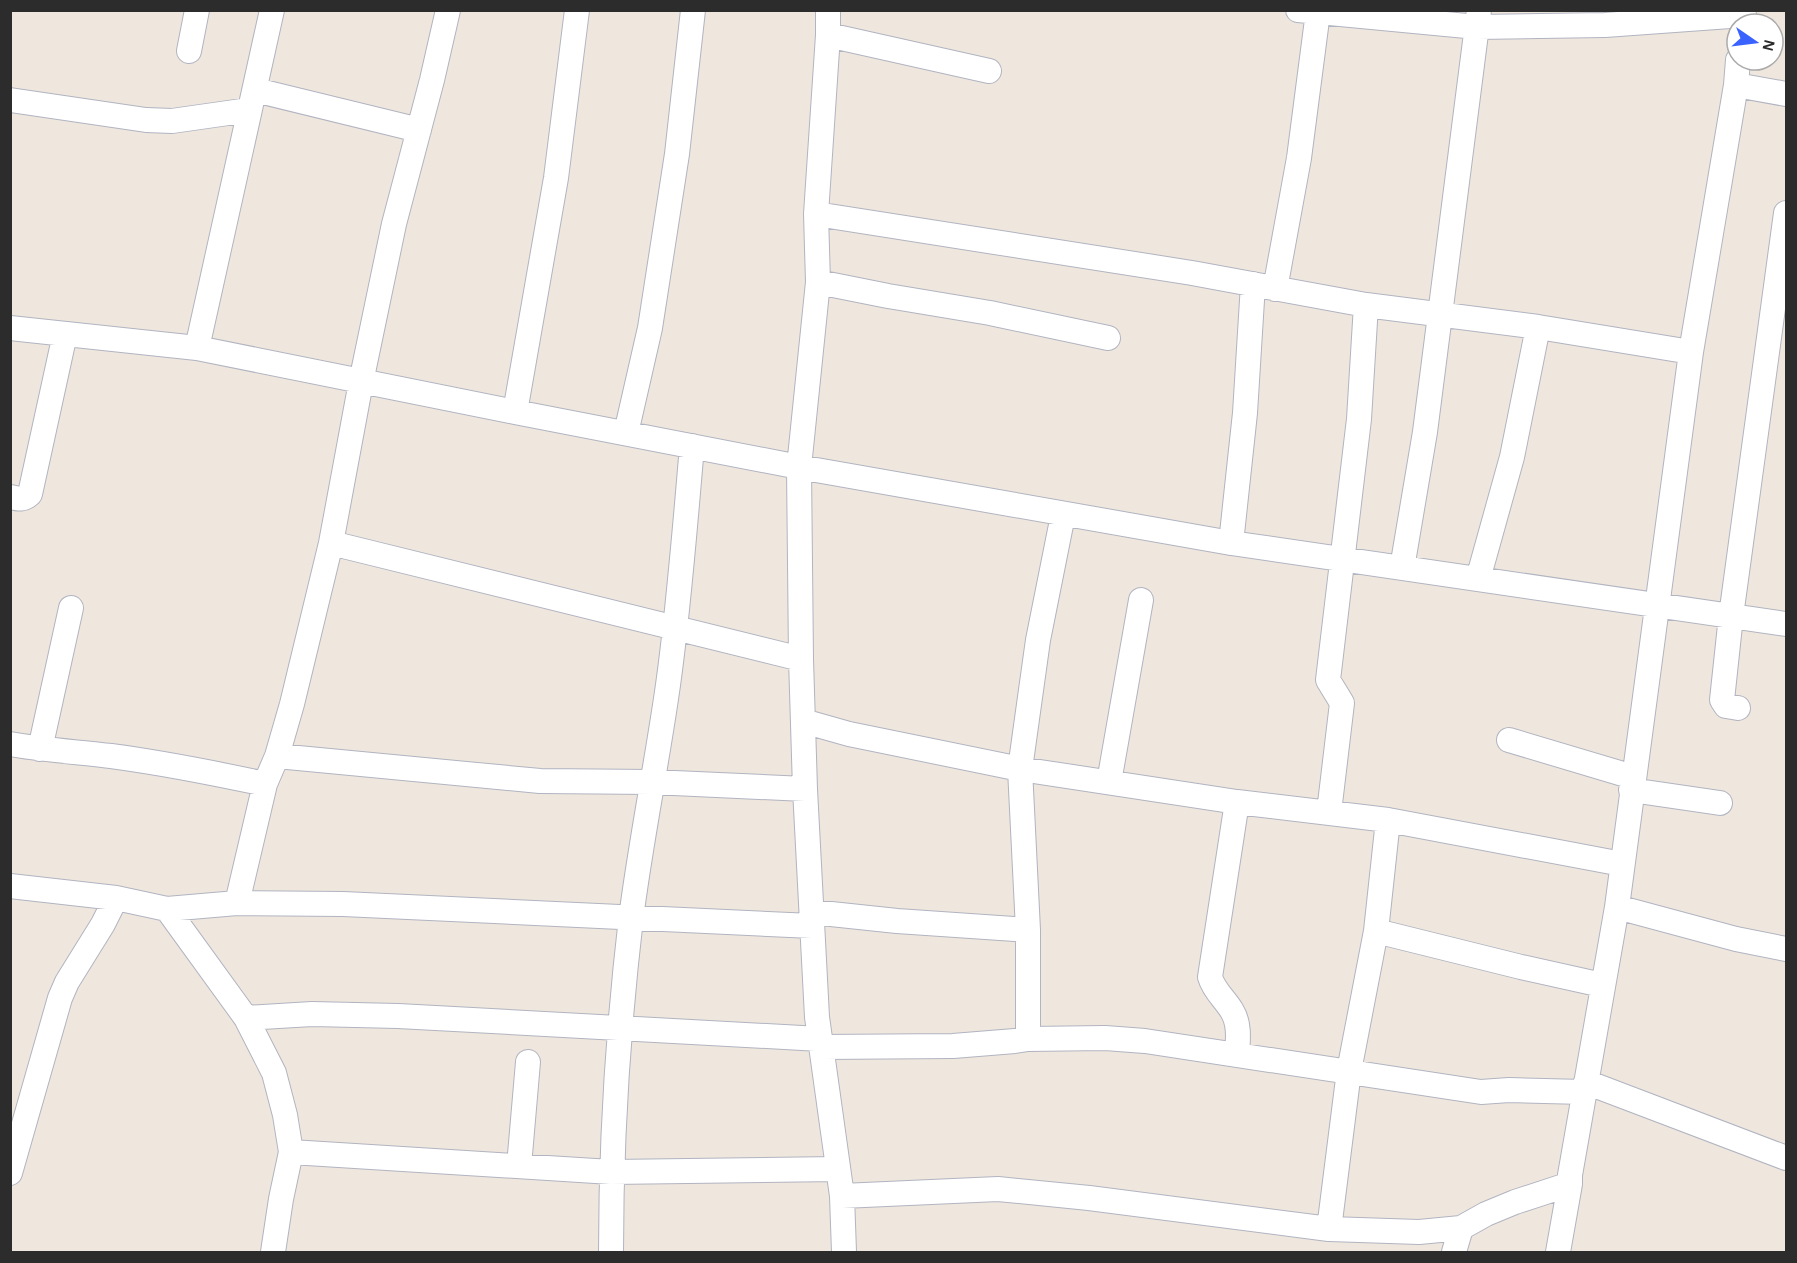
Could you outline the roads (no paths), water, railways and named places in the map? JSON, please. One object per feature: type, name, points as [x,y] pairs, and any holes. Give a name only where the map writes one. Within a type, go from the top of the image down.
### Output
[{"type":"street","points":[[189,51],[197,10]]},
{"type":"street","points":[[197,348],[272,10]]},
{"type":"street","points":[[237,903],[266,784],[277,756],[292,704],[331,543],[394,224],[448,10]]},
{"type":"street","points":[[515,412],[556,178],[577,10]]},
{"type":"street","points":[[626,434],[650,328],[677,154],[693,10]]},
{"type":"street","points":[[828,10],[816,214],[818,282],[799,467],[801,659],[805,789],[817,1017],[842,1196],[844,1252]]},
{"type":"street","points":[[1231,543],[1245,413],[1264,287],[1299,158],[1308,11],[1478,19],[1725,16]]},
{"type":"street","points":[[1402,568],[1425,432],[1478,19]]},
{"type":"street","points":[[828,35],[989,71]]},
{"type":"street","points":[[1558,1252],[1617,907],[1691,352],[1737,72]]},
{"type":"street","points":[[1736,85],[1786,94]]},
{"type":"street","points":[[10,100],[146,120],[172,121],[252,100],[419,130]]},
{"type":"street","points":[[1738,708],[1726,706],[1722,700],[1731,616],[1786,213]]},
{"type":"street","points":[[816,214],[1181,271],[1366,305],[1538,327],[1691,352]]},
{"type":"street","points":[[818,282],[990,313],[1108,339]]},
{"type":"street","points":[[1329,812],[1342,703],[1328,680],[1359,419],[1366,305]]},
{"type":"street","points":[[1478,579],[1512,457],[1538,327]]},
{"type":"street","points":[[10,328],[197,348],[799,467],[1231,543],[1786,624]]},
{"type":"street","points":[[10,497],[21,500],[30,494],[65,333]]},
{"type":"street","points":[[611,1252],[611,1172],[620,1030],[631,918],[675,628],[692,446]]},
{"type":"street","points":[[1028,1039],[1028,930],[1020,770],[1038,640],[1063,515]]},
{"type":"street","points":[[331,543],[801,659]]},
{"type":"street","points":[[1109,782],[1141,600]]},
{"type":"street","points":[[40,749],[71,608]]},
{"type":"street","points":[[803,722],[1020,770],[1237,802],[1388,820],[1622,864]]},
{"type":"street","points":[[1509,740],[1632,783],[1720,802]]},
{"type":"street","points":[[10,744],[186,767],[266,784]]},
{"type":"street","points":[[277,756],[540,781],[652,782],[805,789]]},
{"type":"street","points":[[1237,802],[1210,977],[1216,990],[1233,1012],[1238,1025],[1237,1055]]},
{"type":"street","points":[[1329,1229],[1349,1071],[1376,931],[1388,820]]},
{"type":"street","points":[[10,886],[116,898],[167,909],[237,903],[343,904],[631,918],[897,921],[1028,930]]},
{"type":"street","points":[[10,1173],[60,998],[67,981],[103,924],[116,898]]},
{"type":"street","points":[[1617,907],[1786,950]]},
{"type":"street","points":[[167,909],[246,1018],[274,1073],[285,1115],[291,1152],[273,1252]]},
{"type":"street","points":[[1376,931],[1602,985]]},
{"type":"street","points":[[246,1018],[312,1014],[398,1016],[821,1043],[953,1046],[1028,1039],[1135,1040],[1481,1092],[1585,1087],[1786,1158]]},
{"type":"street","points":[[519,1166],[528,1062]]},
{"type":"street","points":[[291,1152],[611,1172],[838,1169]]},
{"type":"street","points":[[842,1196],[998,1189],[1089,1198],[1329,1229],[1419,1232],[1461,1228],[1515,1202],[1570,1184]]},
{"type":"street","points":[[1454,1252],[1461,1228]]}]
